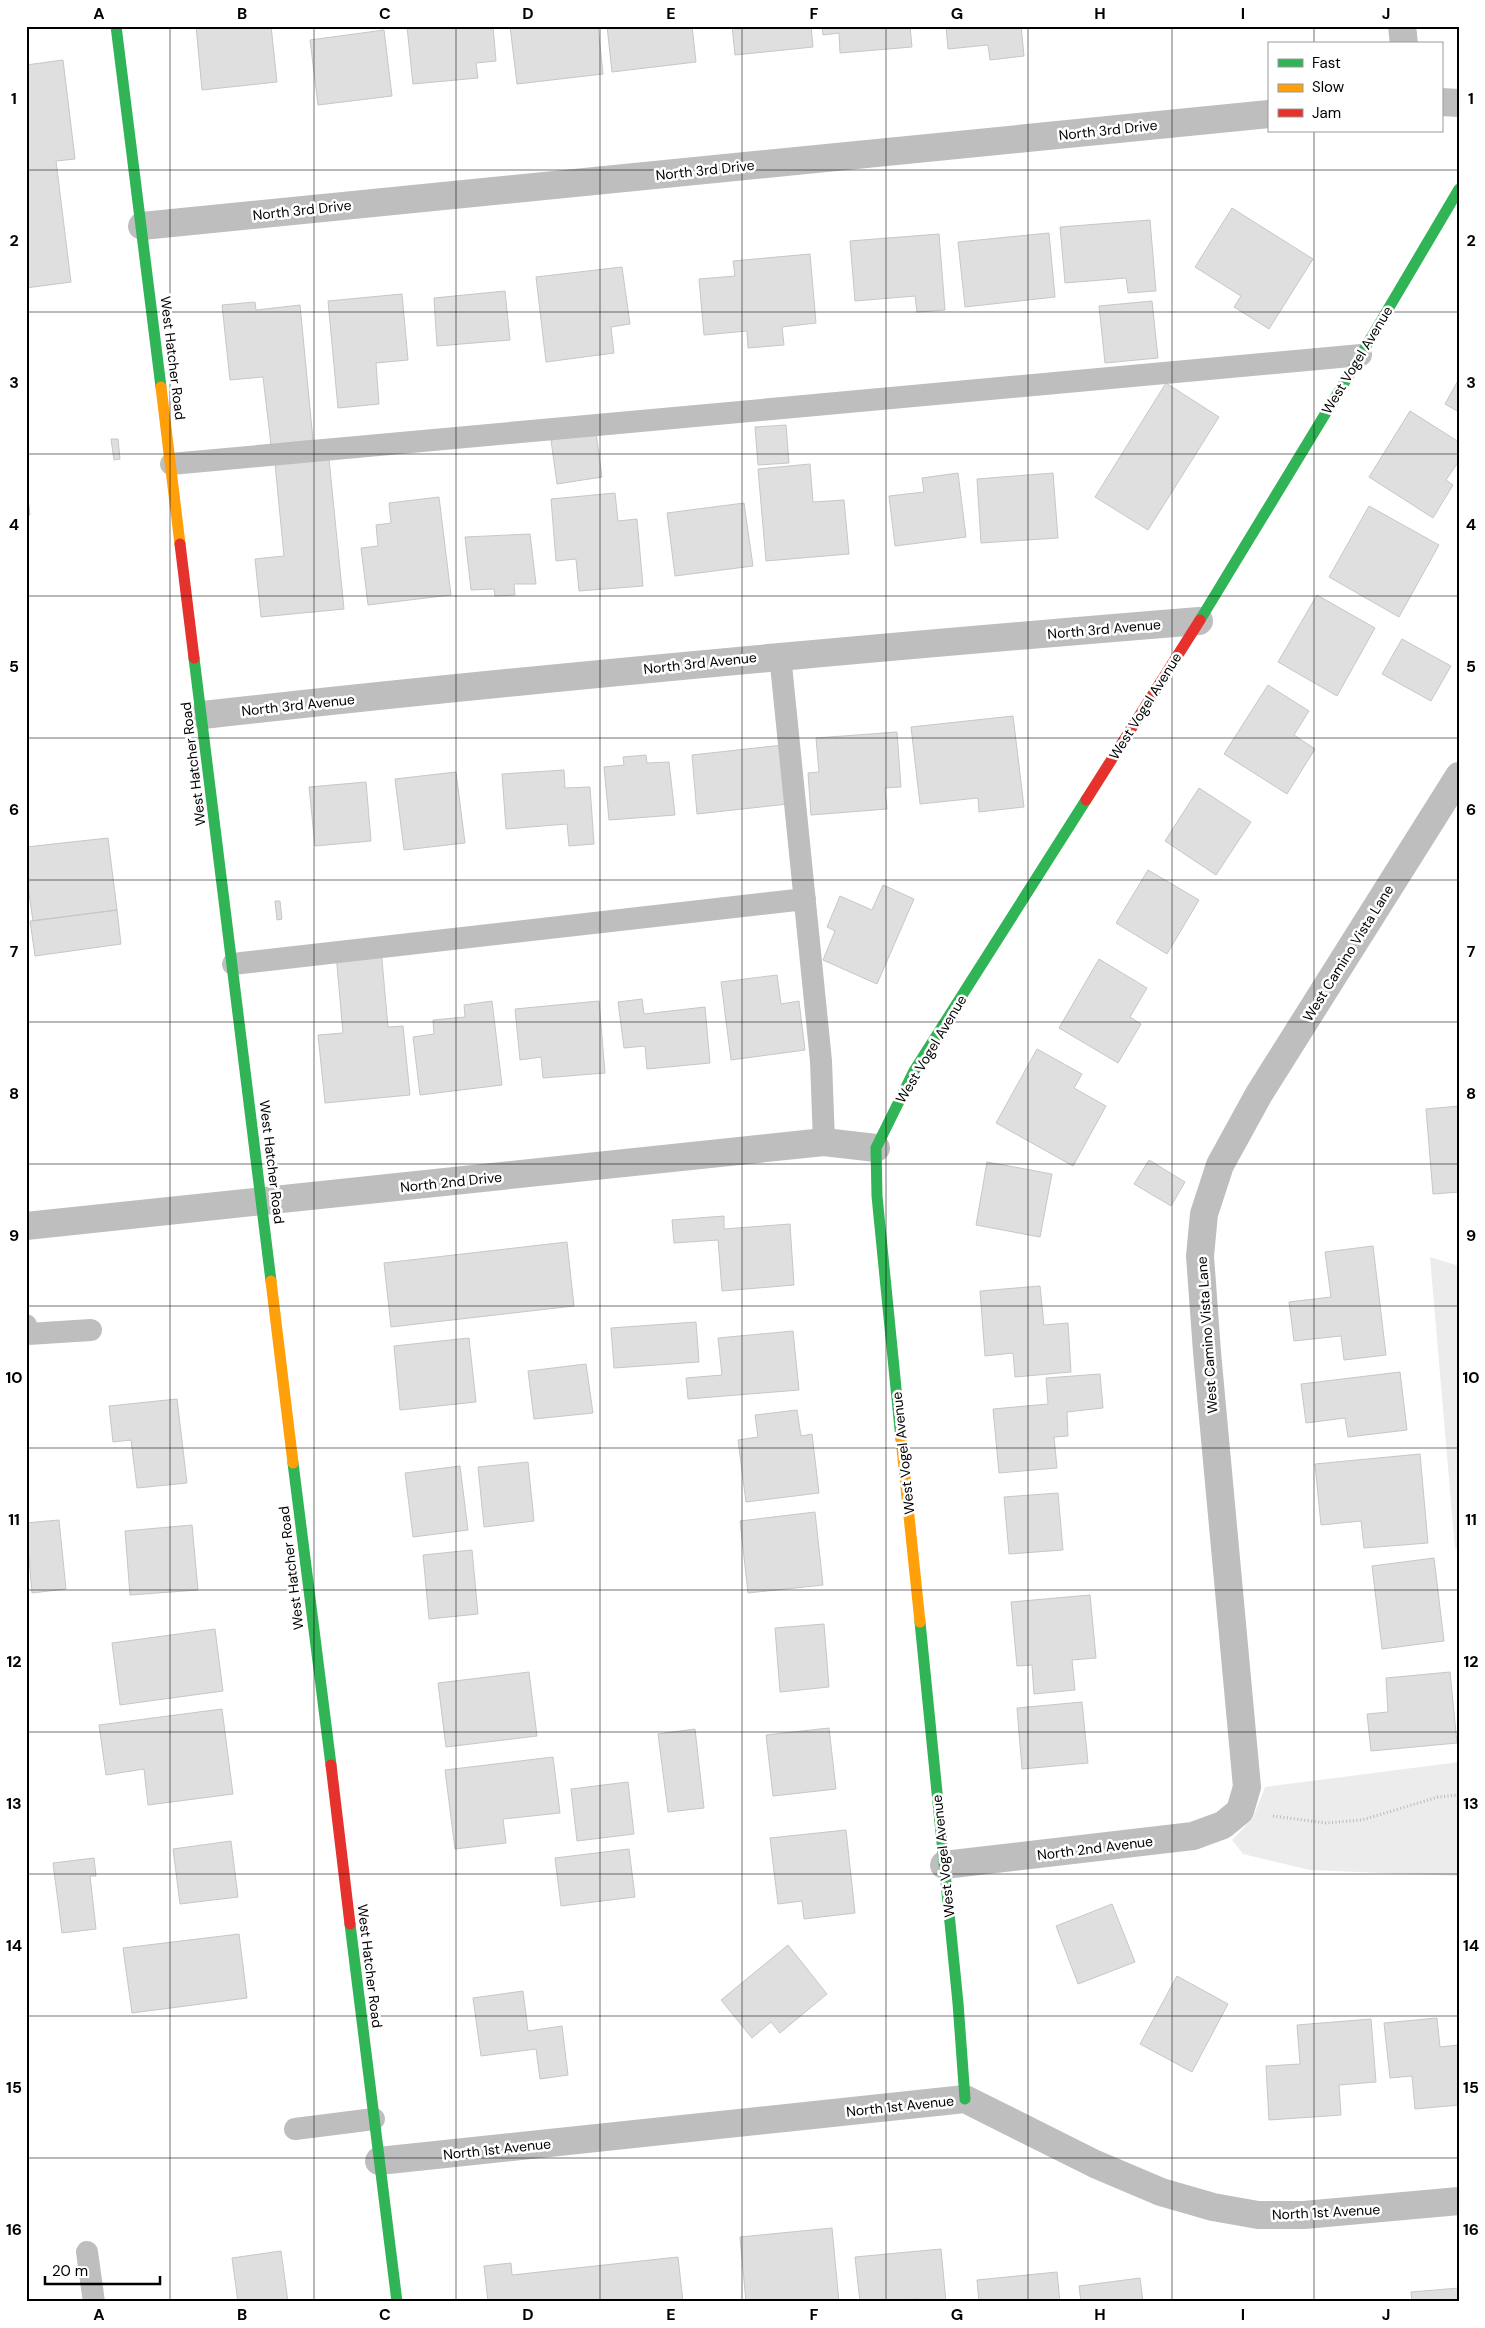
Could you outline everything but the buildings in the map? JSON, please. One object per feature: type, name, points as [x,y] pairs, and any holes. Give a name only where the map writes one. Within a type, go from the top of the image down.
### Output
[{"type":"street","name":"West Hatcher Road","points":[[116,26],[203,715],[397,2302]]},
{"type":"street","points":[[1402,26],[1404,42]]},
{"type":"street","points":[[1442,102],[1459,103]]},
{"type":"street","name":"North 3rd Drive","points":[[142,226],[1268,114]]},
{"type":"street","name":"West Vogel Avenue","points":[[965,2099],[944,1866],[877,1196],[876,1148],[914,1071],[1199,621],[1361,356],[1459,189]]},
{"type":"street","name":"North 3rd Avenue","points":[[203,715],[780,655],[1199,621]]},
{"type":"street","name":"West Camino Vista Lane","points":[[1240,1811],[1247,1787],[1200,1256],[1204,1214],[1220,1165],[1259,1094],[1459,776]]},
{"type":"street","name":"North 2nd Drive","points":[[26,1226],[824,1142],[876,1148]]},
{"type":"street","name":"North 2nd Avenue","points":[[944,1866],[1193,1836],[1223,1825],[1240,1811]]},
{"type":"street","name":"North 1st Avenue","points":[[379,2161],[965,2099],[1161,2192],[1213,2206],[1258,2215],[1304,2215],[1459,2201]]},
{"type":"lane","points":[[171,464],[1361,356]]},
{"type":"lane","points":[[780,655],[821,1061],[824,1142]]},
{"type":"lane","points":[[233,964],[804,900]]},
{"type":"lane","points":[[26,1325],[28,1334],[91,1330]]},
{"type":"lane","points":[[295,2129],[374,2119]]},
{"type":"lane","points":[[87,2252],[94,2302]]},
{"type":"path","points":[[1240,1811],[1326,1823],[1362,1820],[1438,1797],[1459,1795]]},
{"type":"shaded area","points":[[1430,1257],[1459,1266],[1459,1548],[1455,1549]]},
{"type":"shaded area","points":[[1459,1762],[1459,1876],[1310,1870],[1243,1854],[1232,1840],[1253,1818],[1265,1787]]},
{"type":"traffic: fast","points":[[116,26],[161,387]]},
{"type":"traffic: fast","points":[[1200,620],[1361,355],[1459,189]]},
{"type":"traffic: fast","points":[[194,658],[271,1281]]},
{"type":"traffic: fast","points":[[901,1439],[877,1196],[876,1148],[914,1071],[1086,800]]},
{"type":"traffic: fast","points":[[293,1463],[331,1765]]},
{"type":"traffic: fast","points":[[920,1622],[958,2003],[965,2099]]},
{"type":"traffic: fast","points":[[350,1924],[397,2302]]},
{"type":"traffic: slow","points":[[161,387],[180,544]]},
{"type":"traffic: slow","points":[[271,1281],[293,1463]]},
{"type":"traffic: slow","points":[[901,1439],[920,1622]]},
{"type":"traffic: jam","points":[[180,544],[194,658]]},
{"type":"traffic: jam","points":[[1086,800],[1200,620]]},
{"type":"traffic: jam","points":[[331,1765],[350,1924]]}]
